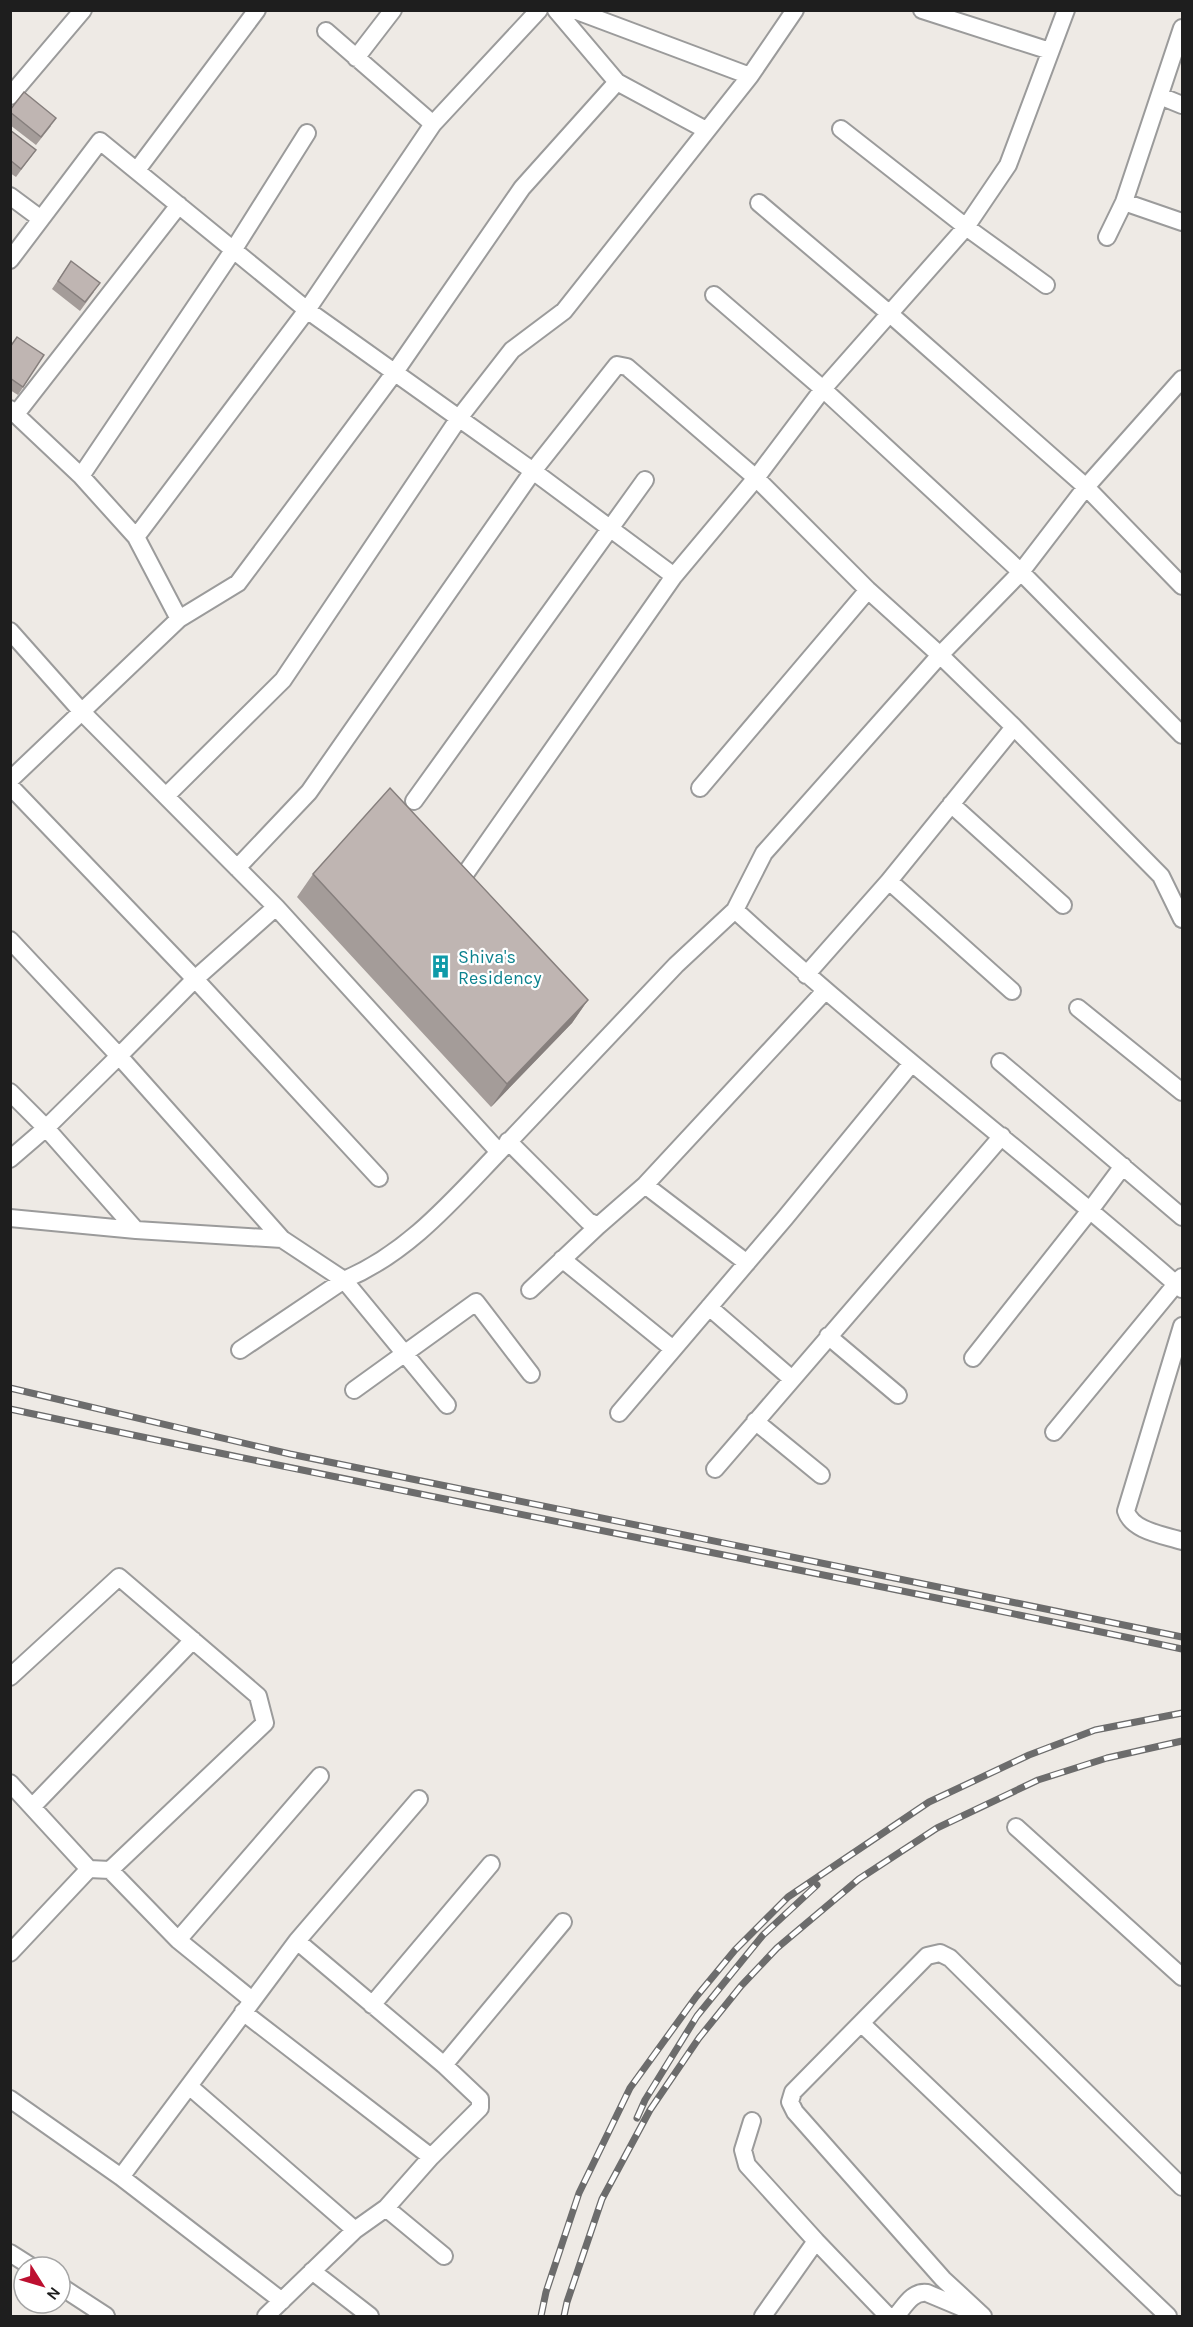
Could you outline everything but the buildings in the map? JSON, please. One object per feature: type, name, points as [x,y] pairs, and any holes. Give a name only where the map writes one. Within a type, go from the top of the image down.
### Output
[{"type":"street","points":[[10,96],[83,10]]},
{"type":"street","points":[[137,170],[257,10]]},
{"type":"street","points":[[356,58],[393,10]]},
{"type":"street","points":[[136,537],[307,310],[433,124],[539,10]]},
{"type":"street","points":[[556,10],[617,82],[706,130]]},
{"type":"street","points":[[574,10],[750,76]]},
{"type":"street","points":[[166,796],[283,680],[459,418],[512,350],[564,311],[750,76],[795,10]]},
{"type":"street","points":[[922,10],[1050,51]]},
{"type":"street","points":[[461,880],[674,576],[756,478],[823,389],[966,227],[1008,165],[1066,10]]},
{"type":"street","points":[[1107,237],[1124,202],[1182,28]]},
{"type":"street","points":[[326,31],[433,124]]},
{"type":"street","points":[[10,780],[179,619],[238,583],[395,372],[522,188],[617,82]]},
{"type":"street","points":[[1160,96],[1182,105]]},
{"type":"street","points":[[841,129],[966,227],[1046,285]]},
{"type":"street","points":[[81,476],[234,249],[307,133]]},
{"type":"street","points":[[10,260],[100,141],[307,310],[533,471],[674,576]]},
{"type":"street","points":[[10,196],[41,219]]},
{"type":"street","points":[[1124,202],[1182,222]]},
{"type":"street","points":[[759,203],[890,314],[1086,487],[1182,586]]},
{"type":"street","points":[[179,205],[14,411],[81,476],[136,537],[179,619]]},
{"type":"street","points":[[714,295],[823,389],[1021,572],[1182,735]]},
{"type":"street","points":[[237,868],[309,792],[533,471],[616,365],[627,367],[756,478],[868,590],[940,655],[1014,727],[1161,876],[1182,919]]},
{"type":"street","points":[[240,1350],[344,1280],[364,1271],[428,1226],[676,965],[735,910],[764,853],[940,655],[1021,572],[1086,487],[1182,379]]},
{"type":"street","points":[[414,801],[645,480]]},
{"type":"street","points":[[700,788],[868,590]]},
{"type":"street","points":[[10,631],[82,712],[276,907],[504,1146],[588,1221],[598,1226]]},
{"type":"street","points":[[806,975],[889,881],[1014,727]]},
{"type":"street","points":[[10,786],[195,979],[379,1178]]},
{"type":"street","points":[[951,804],[1063,905]]},
{"type":"street","points":[[889,881],[1012,991]]},
{"type":"street","points":[[10,1160],[46,1128],[195,979],[276,907]]},
{"type":"street","points":[[735,910],[825,991],[1180,1283],[1054,1432]]},
{"type":"street","points":[[10,940],[119,1056],[282,1239],[344,1280],[447,1405]]},
{"type":"street","points":[[530,1290],[645,1185],[825,991]]},
{"type":"street","points":[[1078,1008],[1182,1092]]},
{"type":"street","points":[[619,1413],[747,1263],[912,1062]]},
{"type":"street","points":[[1000,1062],[1182,1216]]},
{"type":"street","points":[[10,1092],[46,1128],[136,1230]]},
{"type":"street","points":[[715,1469],[1002,1136]]},
{"type":"street","points":[[973,1358],[1123,1166]]},
{"type":"street","points":[[645,1185],[747,1263]]},
{"type":"street","points":[[10,1218],[136,1230],[282,1239]]},
{"type":"street","points":[[562,1259],[673,1349]]},
{"type":"street","points":[[354,1390],[476,1302],[531,1374]]},
{"type":"street","points":[[709,1307],[792,1379]]},
{"type":"street","points":[[1182,1326],[1126,1510],[1128,1518],[1135,1524],[1182,1541]]},
{"type":"street","points":[[828,1336],[898,1395]]},
{"type":"street","points":[[755,1421],[820,1475]]},
{"type":"street","points":[[10,1677],[119,1577],[258,1696],[266,1723],[110,1870]]},
{"type":"street","points":[[33,1806],[193,1640]]},
{"type":"street","points":[[178,1940],[320,1776]]},
{"type":"street","points":[[10,1783],[89,1869],[110,1870],[178,1940],[248,2006],[431,2157]]},
{"type":"street","points":[[121,2177],[297,1941],[419,1799]]},
{"type":"street","points":[[1016,1827],[1182,1977]]},
{"type":"street","points":[[372,2005],[491,1864]]},
{"type":"street","points":[[10,1953],[89,1869]]},
{"type":"street","points":[[444,2065],[563,1922]]},
{"type":"street","points":[[266,2316],[355,2230],[386,2208],[431,2157],[480,2108],[480,2099],[444,2065],[297,1941]]},
{"type":"street","points":[[982,2316],[943,2279],[795,2112],[790,2102],[794,2092],[927,1956],[940,1953],[951,1958],[1182,2187]]},
{"type":"street","points":[[861,2023],[1168,2316]]},
{"type":"street","points":[[189,2086],[355,2230]]},
{"type":"street","points":[[10,2099],[121,2177],[282,2301]]},
{"type":"street","points":[[752,2121],[743,2150],[747,2165],[888,2316]]},
{"type":"street","points":[[386,2208],[444,2256]]},
{"type":"street","points":[[763,2316],[816,2241]]},
{"type":"street","points":[[312,2271],[370,2316]]},
{"type":"street","points":[[896,2316],[910,2299],[921,2292],[982,2316]]},
{"type":"street","points":[[72,2294],[106,2316]]},
{"type":"railway","points":[[10,1388],[290,1454],[1182,1637]]},
{"type":"railway","points":[[10,1409],[1182,1649]]},
{"type":"railway","points":[[541,2316],[546,2292],[579,2193],[630,2088],[696,1997],[735,1950],[788,1897],[929,1802],[1029,1755],[1095,1730],[1182,1713]]},
{"type":"railway","points":[[564,2316],[602,2199],[650,2110],[699,2038],[741,1986],[777,1948],[859,1879],[937,1828],[1038,1780],[1107,1758],[1182,1741]]},
{"type":"railway","points":[[637,2118],[645,2100],[697,2016],[763,1935],[817,1885]]},
{"type":"place","name":"Shiva's Residency","points":[[440,967]]}]
